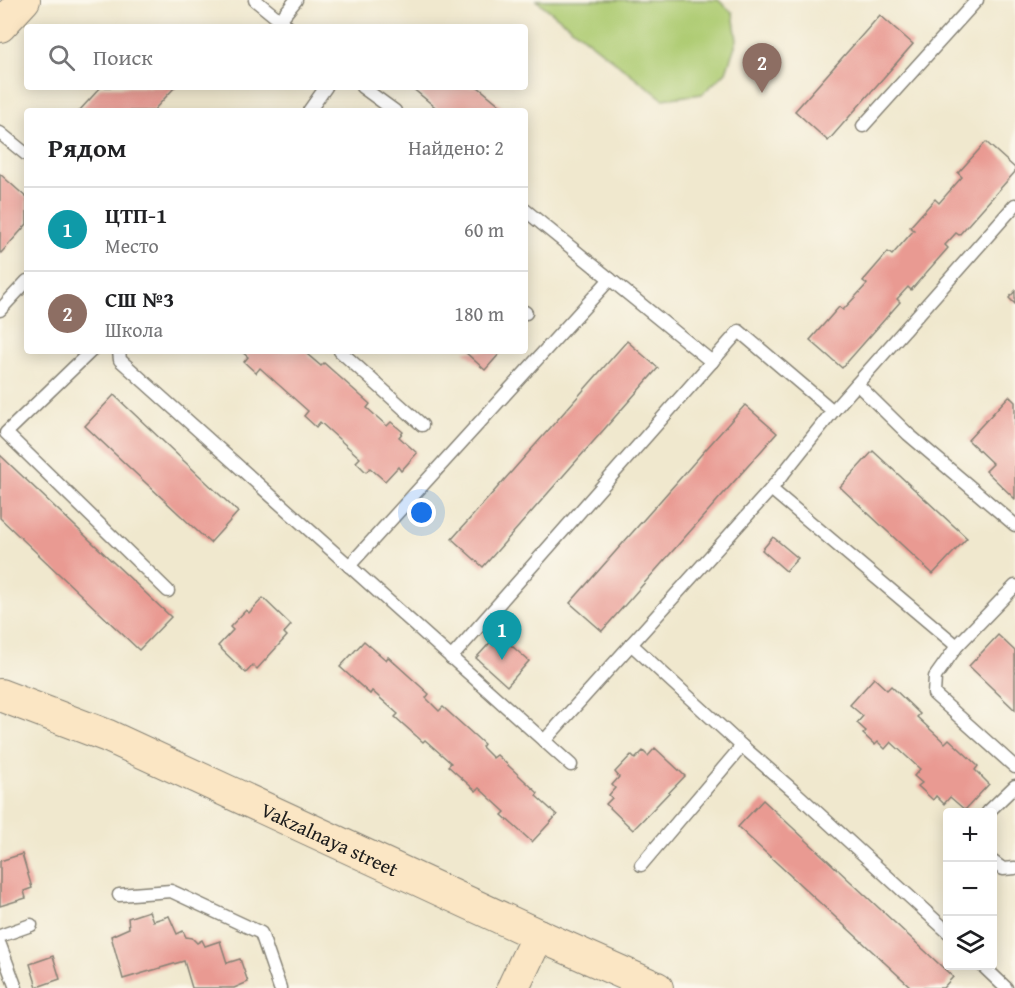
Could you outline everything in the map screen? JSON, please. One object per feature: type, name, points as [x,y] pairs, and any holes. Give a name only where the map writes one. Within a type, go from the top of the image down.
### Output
[{"type":"main road","points":[[0,26],[24,0]]},
{"type":"main road","name":"Vakzalnaya street","points":[[0,694],[108,736],[657,988]]},
{"type":"main road","points":[[513,988],[538,935]]},
{"type":"lane","points":[[255,0],[284,24],[296,0]]},
{"type":"lane","points":[[863,126],[977,0]]},
{"type":"lane","points":[[311,108],[324,90]]},
{"type":"lane","points":[[366,90],[391,108]]},
{"type":"lane","points":[[0,133],[24,153]]},
{"type":"lane","points":[[544,741],[771,489],[833,411],[1015,205]]},
{"type":"lane","points":[[528,212],[712,362]]},
{"type":"lane","points":[[349,566],[610,279]]},
{"type":"lane","points":[[0,310],[24,284]]},
{"type":"lane","points":[[451,658],[739,332],[833,411]]},
{"type":"lane","points":[[89,354],[6,433],[168,591]]},
{"type":"lane","points":[[119,354],[120,360],[571,765]]},
{"type":"lane","points":[[343,354],[422,425]]},
{"type":"lane","points":[[857,384],[908,434],[1015,525]]},
{"type":"lane","points":[[771,489],[957,646]]},
{"type":"lane","points":[[1015,586],[957,646],[935,677],[934,693],[1015,767]]},
{"type":"lane","points":[[631,644],[943,927]]},
{"type":"lane","points":[[641,865],[742,746]]},
{"type":"lane","points":[[993,808],[1015,786]]},
{"type":"lane","points":[[994,862],[1003,869],[1015,868]]},
{"type":"lane","points":[[119,895],[171,891],[261,933],[280,988]]},
{"type":"lane","points":[[0,936],[31,925]]},
{"type":"lane","points":[[0,945],[16,988]]},
{"type":"lane","points":[[987,970],[1006,988]]},
{"type":"green space","points":[[536,0],[718,0],[733,13],[737,40],[726,72],[702,94],[663,99]]},
{"type":"building","points":[[880,15],[913,44],[828,141],[795,111]]},
{"type":"building","points":[[98,90],[172,90],[156,108],[82,108]]},
{"type":"building","points":[[415,90],[482,90],[503,108],[436,108]]},
{"type":"building","points":[[986,142],[1015,168],[1015,172],[959,235],[956,233],[945,245],[948,248],[911,290],[908,287],[897,299],[900,302],[842,368],[810,340],[839,307],[843,310],[867,284],[863,281],[888,252],[892,255],[914,230],[910,227],[935,199],[939,203],[962,177],[958,173]]},
{"type":"building","points":[[0,174],[24,195],[24,227],[0,254]]},
{"type":"building","points":[[1015,291],[1015,304],[1009,298]]},
{"type":"building","points":[[627,341],[658,368],[483,567],[452,539]]},
{"type":"building","points":[[244,354],[307,354],[321,366],[324,363],[370,404],[367,408],[387,426],[391,422],[403,432],[399,437],[417,453],[401,471],[398,467],[385,481],[370,468],[366,472],[356,462],[360,458],[320,422],[316,427],[304,416],[308,411],[260,368],[256,373],[244,362],[248,357]]},
{"type":"building","points":[[467,354],[499,354],[485,370]]},
{"type":"building","points":[[114,395],[238,512],[210,543],[85,426]]},
{"type":"building","points":[[1009,396],[1015,402],[1015,499],[986,471],[993,464],[968,440]]},
{"type":"building","points":[[745,405],[777,433],[602,631],[570,603]]},
{"type":"building","points":[[873,451],[967,538],[933,574],[840,487]]},
{"type":"building","points":[[0,455],[171,617],[139,650],[0,518]]},
{"type":"building","points":[[773,537],[798,558],[786,571],[762,550]]},
{"type":"building","points":[[263,598],[291,625],[284,633],[287,636],[257,669],[253,665],[246,673],[218,646],[233,630],[230,627],[246,610],[249,613]]},
{"type":"building","points":[[498,634],[529,661],[507,686],[476,658]]},
{"type":"building","points":[[998,635],[1015,651],[1015,710],[969,666]]},
{"type":"building","points":[[364,641],[386,660],[388,657],[429,694],[426,698],[439,711],[443,707],[484,744],[482,747],[493,758],[497,755],[538,793],[536,796],[557,815],[532,842],[502,815],[505,812],[479,788],[476,791],[448,766],[451,763],[395,717],[398,714],[372,691],[370,694],[340,667]]},
{"type":"building","points":[[874,678],[887,690],[891,686],[920,714],[917,717],[945,743],[949,739],[978,766],[975,770],[989,784],[967,808],[963,808],[950,797],[944,804],[936,796],[933,800],[918,786],[922,783],[914,776],[920,769],[891,742],[885,749],[878,742],[875,745],[863,734],[866,731],[857,723],[863,716],[850,705]]},
{"type":"building","points":[[655,748],[685,776],[633,830],[606,804],[612,798],[609,795],[615,788],[612,785],[619,777],[615,772],[631,755],[635,759],[643,751],[648,756]]},
{"type":"building","points":[[763,800],[953,977],[943,988],[912,988],[738,827]]},
{"type":"building","points":[[22,854],[32,888],[24,891],[26,898],[0,906],[0,861]]},
{"type":"building","points":[[149,911],[153,921],[169,916],[177,934],[183,931],[186,937],[192,938],[197,943],[202,940],[205,946],[220,941],[227,963],[240,959],[248,982],[234,988],[192,988],[184,961],[123,979],[111,936],[129,928],[128,918]]},
{"type":"building","points":[[53,956],[60,979],[37,987],[30,964]]},
{"type":"place","name":"СШ №3","points":[[762,93]]},
{"type":"place","name":"ЦТП-1","points":[[502,660]]}]
